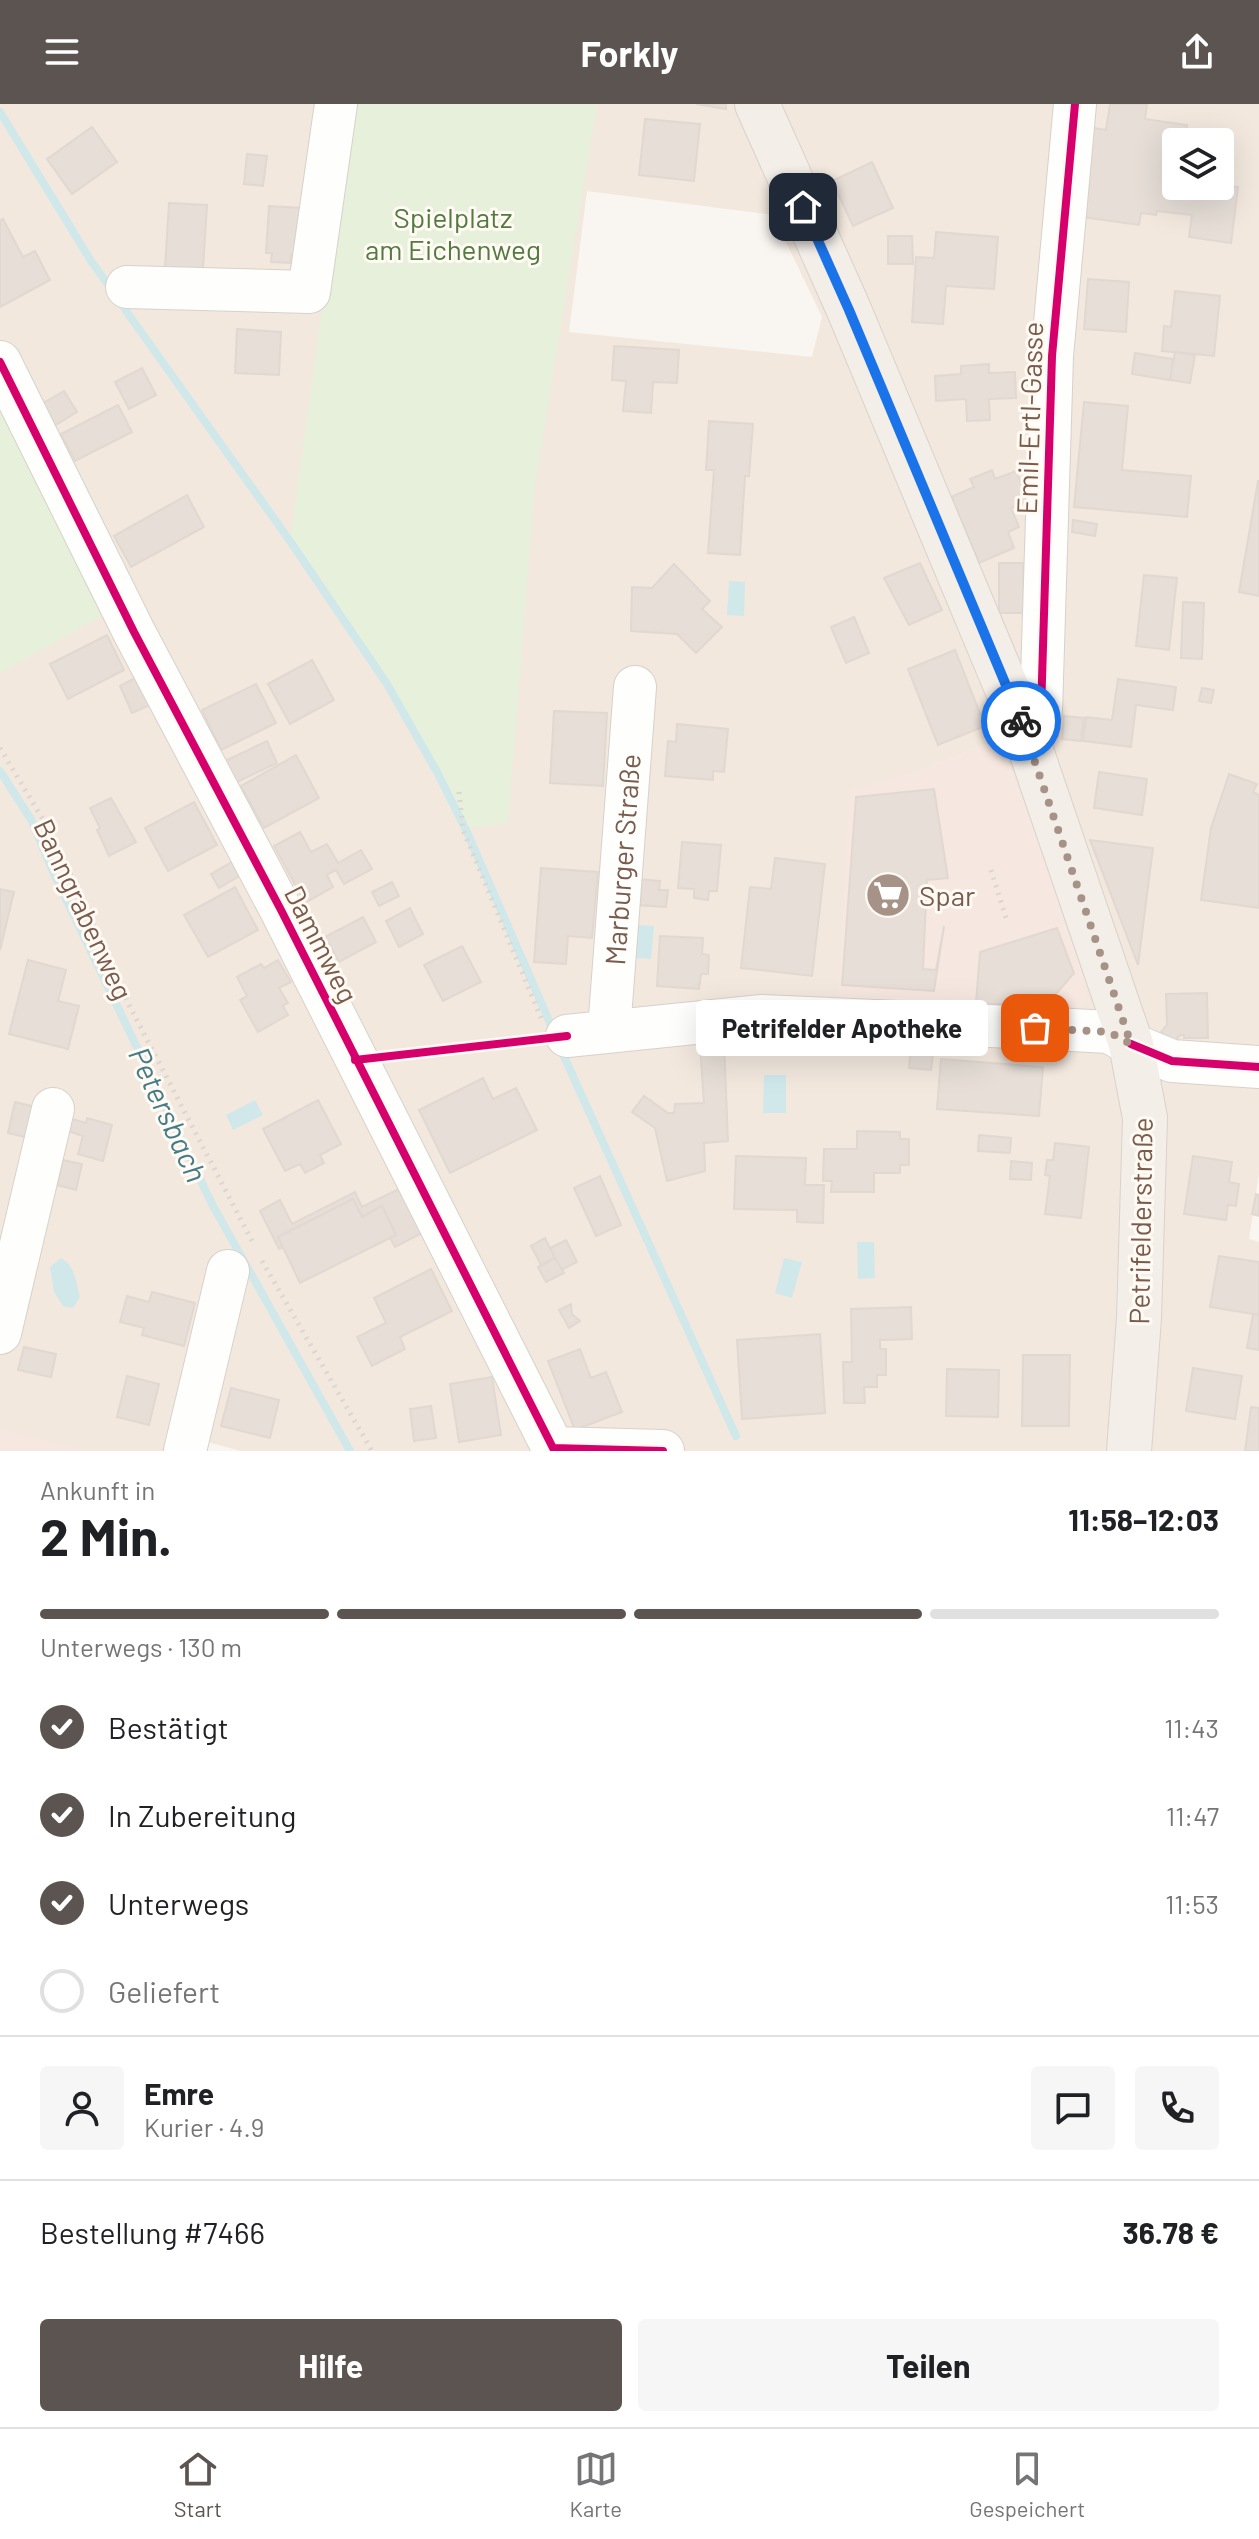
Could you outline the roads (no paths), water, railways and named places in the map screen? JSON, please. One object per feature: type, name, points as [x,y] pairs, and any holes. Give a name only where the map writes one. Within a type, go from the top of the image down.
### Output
[{"type":"main road","name":"Petrifelderstraße","points":[[757,104],[849,310],[1023,727],[1131,1044],[1145,1118],[1139,1318],[1129,1451]]},
{"type":"street","points":[[127,287],[309,292],[336,104]]},
{"type":"street","name":"Emil-Ertl-Gasse","points":[[1023,727],[1041,711],[1052,356],[1075,104]]},
{"type":"street","name":"Dammweg","points":[[0,362],[134,632],[281,910],[553,1448],[663,1451]]},
{"type":"street","name":"Marburger Straße","points":[[609,1031],[635,687]]},
{"type":"street","points":[[557,1037],[762,1016],[1109,1032],[1172,1061],[1259,1067]]},
{"type":"street","points":[[0,1333],[53,1109]]},
{"type":"street","points":[[185,1451],[228,1271]]},
{"type":"water","points":[[729,581],[745,582],[744,616],[727,615]]},
{"type":"water","points":[[638,925],[654,926],[651,959],[635,958]]},
{"type":"water","points":[[764,1075],[786,1075],[786,1113],[763,1113]]},
{"type":"water","points":[[255,1100],[263,1115],[233,1130],[226,1115]]},
{"type":"water","points":[[857,1242],[874,1242],[875,1278],[858,1279]]},
{"type":"water","points":[[61,1258],[66,1261],[76,1280],[80,1297],[73,1308],[63,1306],[54,1292],[50,1267]]},
{"type":"water","points":[[784,1258],[802,1262],[792,1298],[775,1293]]},
{"type":"waterway","points":[[0,112],[112,290]]},
{"type":"waterway","points":[[119,301],[290,541],[387,684],[467,832],[553,1030]]},
{"type":"waterway","name":"Petersbach","points":[[0,771],[32,821],[53,872],[212,1204],[350,1451]]},
{"type":"waterway","points":[[562,1052],[736,1436]]},
{"type":"place","name":"Spar","points":[[888,895]]},
{"type":"place","name":"Petrifelder Apotheke","points":[[1035,1028]]},
{"type":"park label","name":"Spielplatz am Eichenweg","points":[[453,233]]}]
